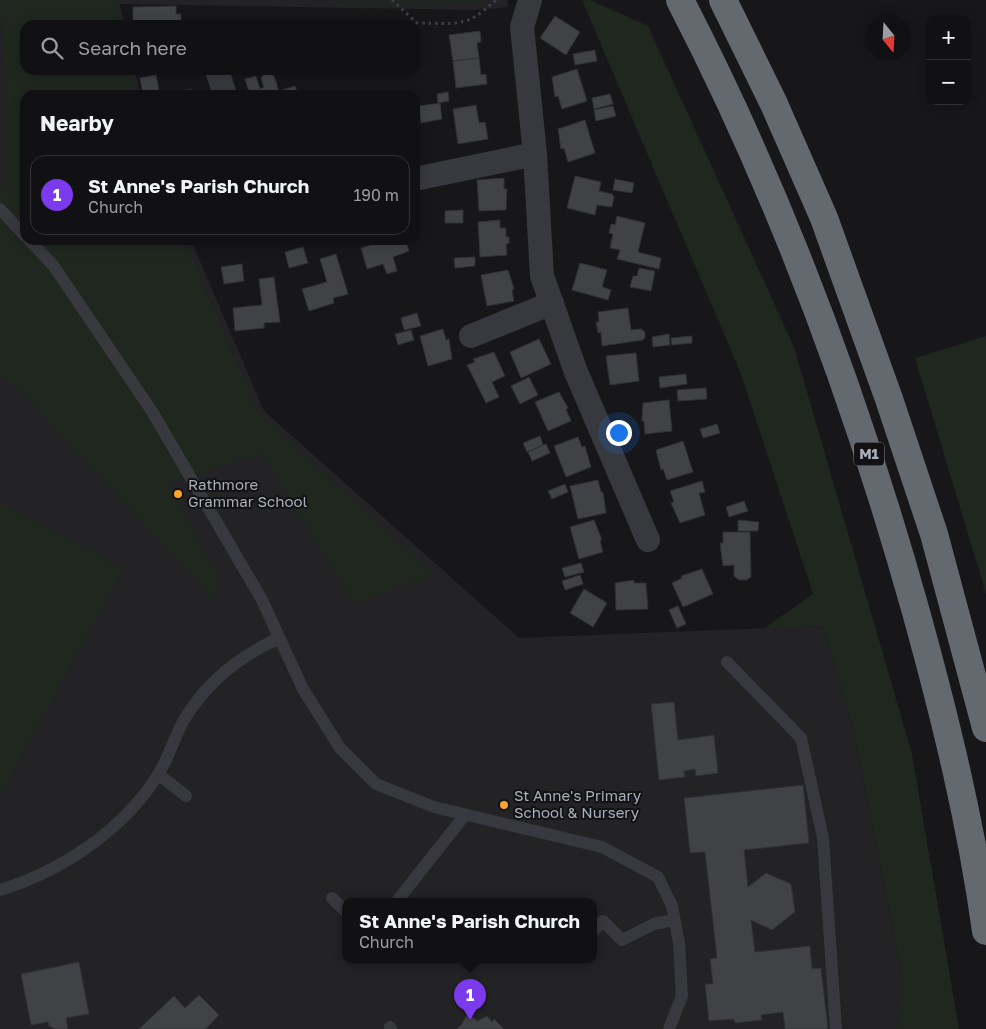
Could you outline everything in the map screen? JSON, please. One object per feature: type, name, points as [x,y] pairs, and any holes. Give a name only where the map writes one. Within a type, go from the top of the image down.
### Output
[{"type":"highway","name":"M1","points":[[680,0],[726,89],[788,236],[846,383],[894,532],[949,733],[978,873],[986,930]]},
{"type":"highway","name":"M1","points":[[723,0],[774,104],[827,227],[889,400],[934,534],[986,728]]},
{"type":"street","points":[[530,0],[522,27],[535,154],[542,276],[576,372],[648,540]]},
{"type":"street","points":[[218,75],[223,90]]},
{"type":"street","points":[[420,179],[535,154]]},
{"type":"street","points":[[471,336],[552,303]]},
{"type":"lane","points":[[0,209],[20,231]]},
{"type":"lane","points":[[34,245],[53,265],[153,413],[262,600],[303,689],[340,748],[376,784],[434,807],[602,847],[658,877],[672,906],[679,943],[682,996],[669,1029]]},
{"type":"lane","points":[[0,890],[29,881],[92,843],[123,820],[158,774],[185,719],[218,675],[253,650],[279,638]]},
{"type":"lane","points":[[727,662],[801,738],[824,838],[836,1029]]},
{"type":"lane","points":[[158,774],[186,796]]},
{"type":"lane","points":[[399,898],[466,815]]},
{"type":"lane","points":[[332,898],[342,908]]},
{"type":"lane","points":[[597,927],[603,921],[622,940],[654,924],[674,920]]},
{"type":"path","points":[[392,0],[414,20]]},
{"type":"path","points":[[420,23],[464,23],[479,16],[496,0]]},
{"type":"shaded area","name":"St Anne's Primary School & Nursery","points":[[0,0],[507,0],[508,7],[479,10],[120,4],[123,20],[20,20],[20,75],[136,75],[140,90],[20,90],[20,245],[193,245],[264,411],[519,638],[823,626],[854,732],[903,982],[909,1029],[0,1029]]},
{"type":"shaded area","points":[[0,0],[114,0],[118,20],[20,20],[20,75],[130,75],[134,90],[20,90],[20,245],[186,245],[258,413],[435,575],[354,603],[262,453],[170,483],[220,582],[213,598],[16,386],[0,376],[0,191],[6,184],[6,84]]},
{"type":"shaded area","points":[[306,0],[484,0],[481,3]]},
{"type":"shaded area","points":[[582,0],[590,0],[648,26],[794,347],[912,754],[959,1029],[897,1029],[903,982],[854,732],[823,626],[763,629],[813,594],[741,374]]},
{"type":"shaded area","points":[[986,336],[986,594],[915,358]]},
{"type":"shaded area","points":[[0,502],[123,569],[0,795]]},
{"type":"building","points":[[176,6],[176,14],[181,14],[181,20],[133,20],[133,7]]},
{"type":"building","points":[[555,16],[580,32],[566,55],[540,38]]},
{"type":"building","points":[[480,31],[481,42],[477,43],[479,58],[453,61],[449,35]]},
{"type":"building","points":[[595,50],[597,61],[575,65],[573,54]]},
{"type":"building","points":[[479,58],[481,75],[486,74],[487,84],[456,88],[453,61]]},
{"type":"building","points":[[577,69],[587,101],[562,109],[558,96],[555,97],[552,77]]},
{"type":"building","points":[[156,75],[159,90],[142,90],[140,78]]},
{"type":"building","points":[[263,75],[274,76],[279,90],[248,90],[245,79],[256,76],[260,89],[264,87],[261,78]]},
{"type":"building","points":[[295,86],[296,90],[282,90]]},
{"type":"building","points":[[448,92],[449,101],[438,103],[437,94]]},
{"type":"building","points":[[610,94],[613,104],[594,109],[592,98]]},
{"type":"building","points":[[440,103],[442,119],[421,123],[420,106]]},
{"type":"building","points":[[476,105],[479,123],[485,122],[488,139],[458,144],[453,109]]},
{"type":"building","points":[[613,106],[616,116],[596,121],[594,110]]},
{"type":"building","points":[[585,120],[595,153],[568,162],[564,148],[561,149],[558,129]]},
{"type":"building","points":[[575,176],[601,182],[599,191],[612,194],[614,197],[612,207],[597,205],[595,215],[567,208]]},
{"type":"building","points":[[504,178],[504,189],[507,189],[506,210],[479,211],[477,180]]},
{"type":"building","points":[[615,179],[634,183],[632,193],[613,190]]},
{"type":"building","points":[[463,210],[463,223],[445,223],[445,211]]},
{"type":"building","points":[[617,216],[645,223],[638,252],[661,258],[659,269],[617,259],[620,250],[610,248],[613,234],[609,233],[611,224],[615,225]]},
{"type":"building","points":[[500,220],[500,228],[506,228],[506,237],[509,237],[509,243],[506,244],[507,255],[480,257],[478,222]]},
{"type":"building","points":[[371,245],[407,245],[409,251],[393,257],[397,271],[387,274],[383,264],[367,269],[361,248]]},
{"type":"building","points":[[303,247],[308,263],[289,268],[285,252]]},
{"type":"building","points":[[336,254],[348,294],[333,298],[334,303],[309,311],[302,289],[327,282],[320,259]]},
{"type":"building","points":[[475,257],[475,266],[455,268],[454,258]]},
{"type":"building","points":[[580,263],[607,270],[602,287],[611,290],[608,300],[572,290]]},
{"type":"building","points":[[242,264],[244,281],[224,284],[221,267]]},
{"type":"building","points":[[639,268],[655,271],[651,291],[630,287],[633,276],[637,276]]},
{"type":"building","points":[[508,270],[514,289],[512,290],[514,301],[487,306],[481,275]]},
{"type":"building","points":[[274,277],[280,322],[264,323],[264,328],[235,331],[233,308],[262,305],[259,279]]},
{"type":"building","points":[[628,308],[631,330],[641,329],[645,332],[643,340],[602,346],[601,332],[598,333],[596,322],[599,322],[598,312]]},
{"type":"building","points":[[417,313],[421,326],[404,330],[401,318]]},
{"type":"building","points":[[443,329],[446,340],[449,339],[452,359],[428,366],[420,336]]},
{"type":"building","points":[[411,330],[414,340],[398,345],[395,334]]},
{"type":"building","points":[[669,334],[670,345],[653,347],[652,337]]},
{"type":"building","points":[[692,336],[692,343],[672,345],[671,338]]},
{"type":"building","points":[[539,339],[551,364],[521,378],[510,352]]},
{"type":"building","points":[[494,352],[505,376],[492,382],[499,397],[486,403],[467,365],[475,362],[473,359]]},
{"type":"building","points":[[636,353],[639,381],[610,385],[606,356]]},
{"type":"building","points":[[686,374],[687,384],[660,388],[659,377]]},
{"type":"building","points":[[529,377],[538,395],[520,404],[511,386]]},
{"type":"building","points":[[706,388],[707,399],[678,401],[677,390]]},
{"type":"building","points":[[559,392],[568,408],[566,409],[571,421],[548,431],[535,402]]},
{"type":"building","points":[[669,400],[672,431],[645,434],[644,421],[642,421],[643,403]]},
{"type":"building","points":[[717,424],[720,433],[703,438],[700,429]]},
{"type":"building","points":[[540,436],[543,445],[527,452],[523,443]]},
{"type":"building","points":[[578,437],[582,447],[585,446],[591,467],[566,477],[554,446]]},
{"type":"building","points":[[683,441],[693,472],[667,480],[663,469],[661,470],[656,450]]},
{"type":"building","points":[[546,444],[550,453],[532,461],[528,452]]},
{"type":"building","points":[[598,480],[601,492],[603,492],[606,513],[578,519],[570,486]]},
{"type":"building","points":[[702,481],[705,492],[699,493],[705,515],[680,523],[671,503],[674,502],[670,491]]},
{"type":"building","points":[[565,484],[568,492],[552,499],[548,491]]},
{"type":"building","points":[[744,501],[748,511],[729,517],[726,507]]},
{"type":"building","points":[[594,520],[602,540],[600,540],[603,552],[579,559],[570,527]]},
{"type":"building","points":[[738,520],[759,522],[758,531],[738,531]]},
{"type":"building","points":[[723,532],[750,532],[751,577],[746,580],[739,580],[734,576],[734,565],[723,566],[720,543],[723,543]]},
{"type":"building","points":[[581,563],[584,572],[565,577],[562,568]]},
{"type":"building","points":[[702,569],[713,594],[683,607],[672,583],[682,578],[681,576]]},
{"type":"building","points":[[580,575],[583,584],[565,590],[562,581]]},
{"type":"building","points":[[634,580],[634,583],[646,583],[648,609],[616,610],[615,583]]},
{"type":"building","points":[[584,589],[607,603],[593,627],[570,613]]},
{"type":"building","points":[[678,606],[686,624],[677,628],[669,610]]},
{"type":"building","points":[[674,702],[678,740],[714,735],[718,773],[696,776],[695,769],[684,771],[685,777],[659,780],[651,704]]},
{"type":"building","points":[[803,785],[809,843],[744,850],[748,887],[766,873],[791,884],[795,912],[772,930],[751,920],[755,952],[810,946],[812,969],[821,968],[828,1029],[785,1029],[783,1012],[761,1015],[762,1020],[735,1023],[734,1019],[709,1021],[705,984],[713,984],[710,959],[717,958],[705,852],[690,853],[684,798]]},
{"type":"building","points":[[79,962],[89,1014],[66,1018],[68,1029],[55,1029],[49,1026],[48,1022],[31,1025],[21,974]]},
{"type":"building","points":[[199,995],[219,1015],[206,1029],[139,1029],[174,996],[185,1008]]},
{"type":"building","points":[[468,1012],[477,1021],[487,1016],[492,1022],[494,1019],[504,1029],[456,1029],[462,1024]]},
{"type":"place","name":"Rathmore Grammar School","points":[[178,494]]},
{"type":"place","name":"St Anne's Primary School & Nursery","points":[[504,805]]},
{"type":"place","name":"St Anne's Parish Church","points":[[470,1020]]}]
